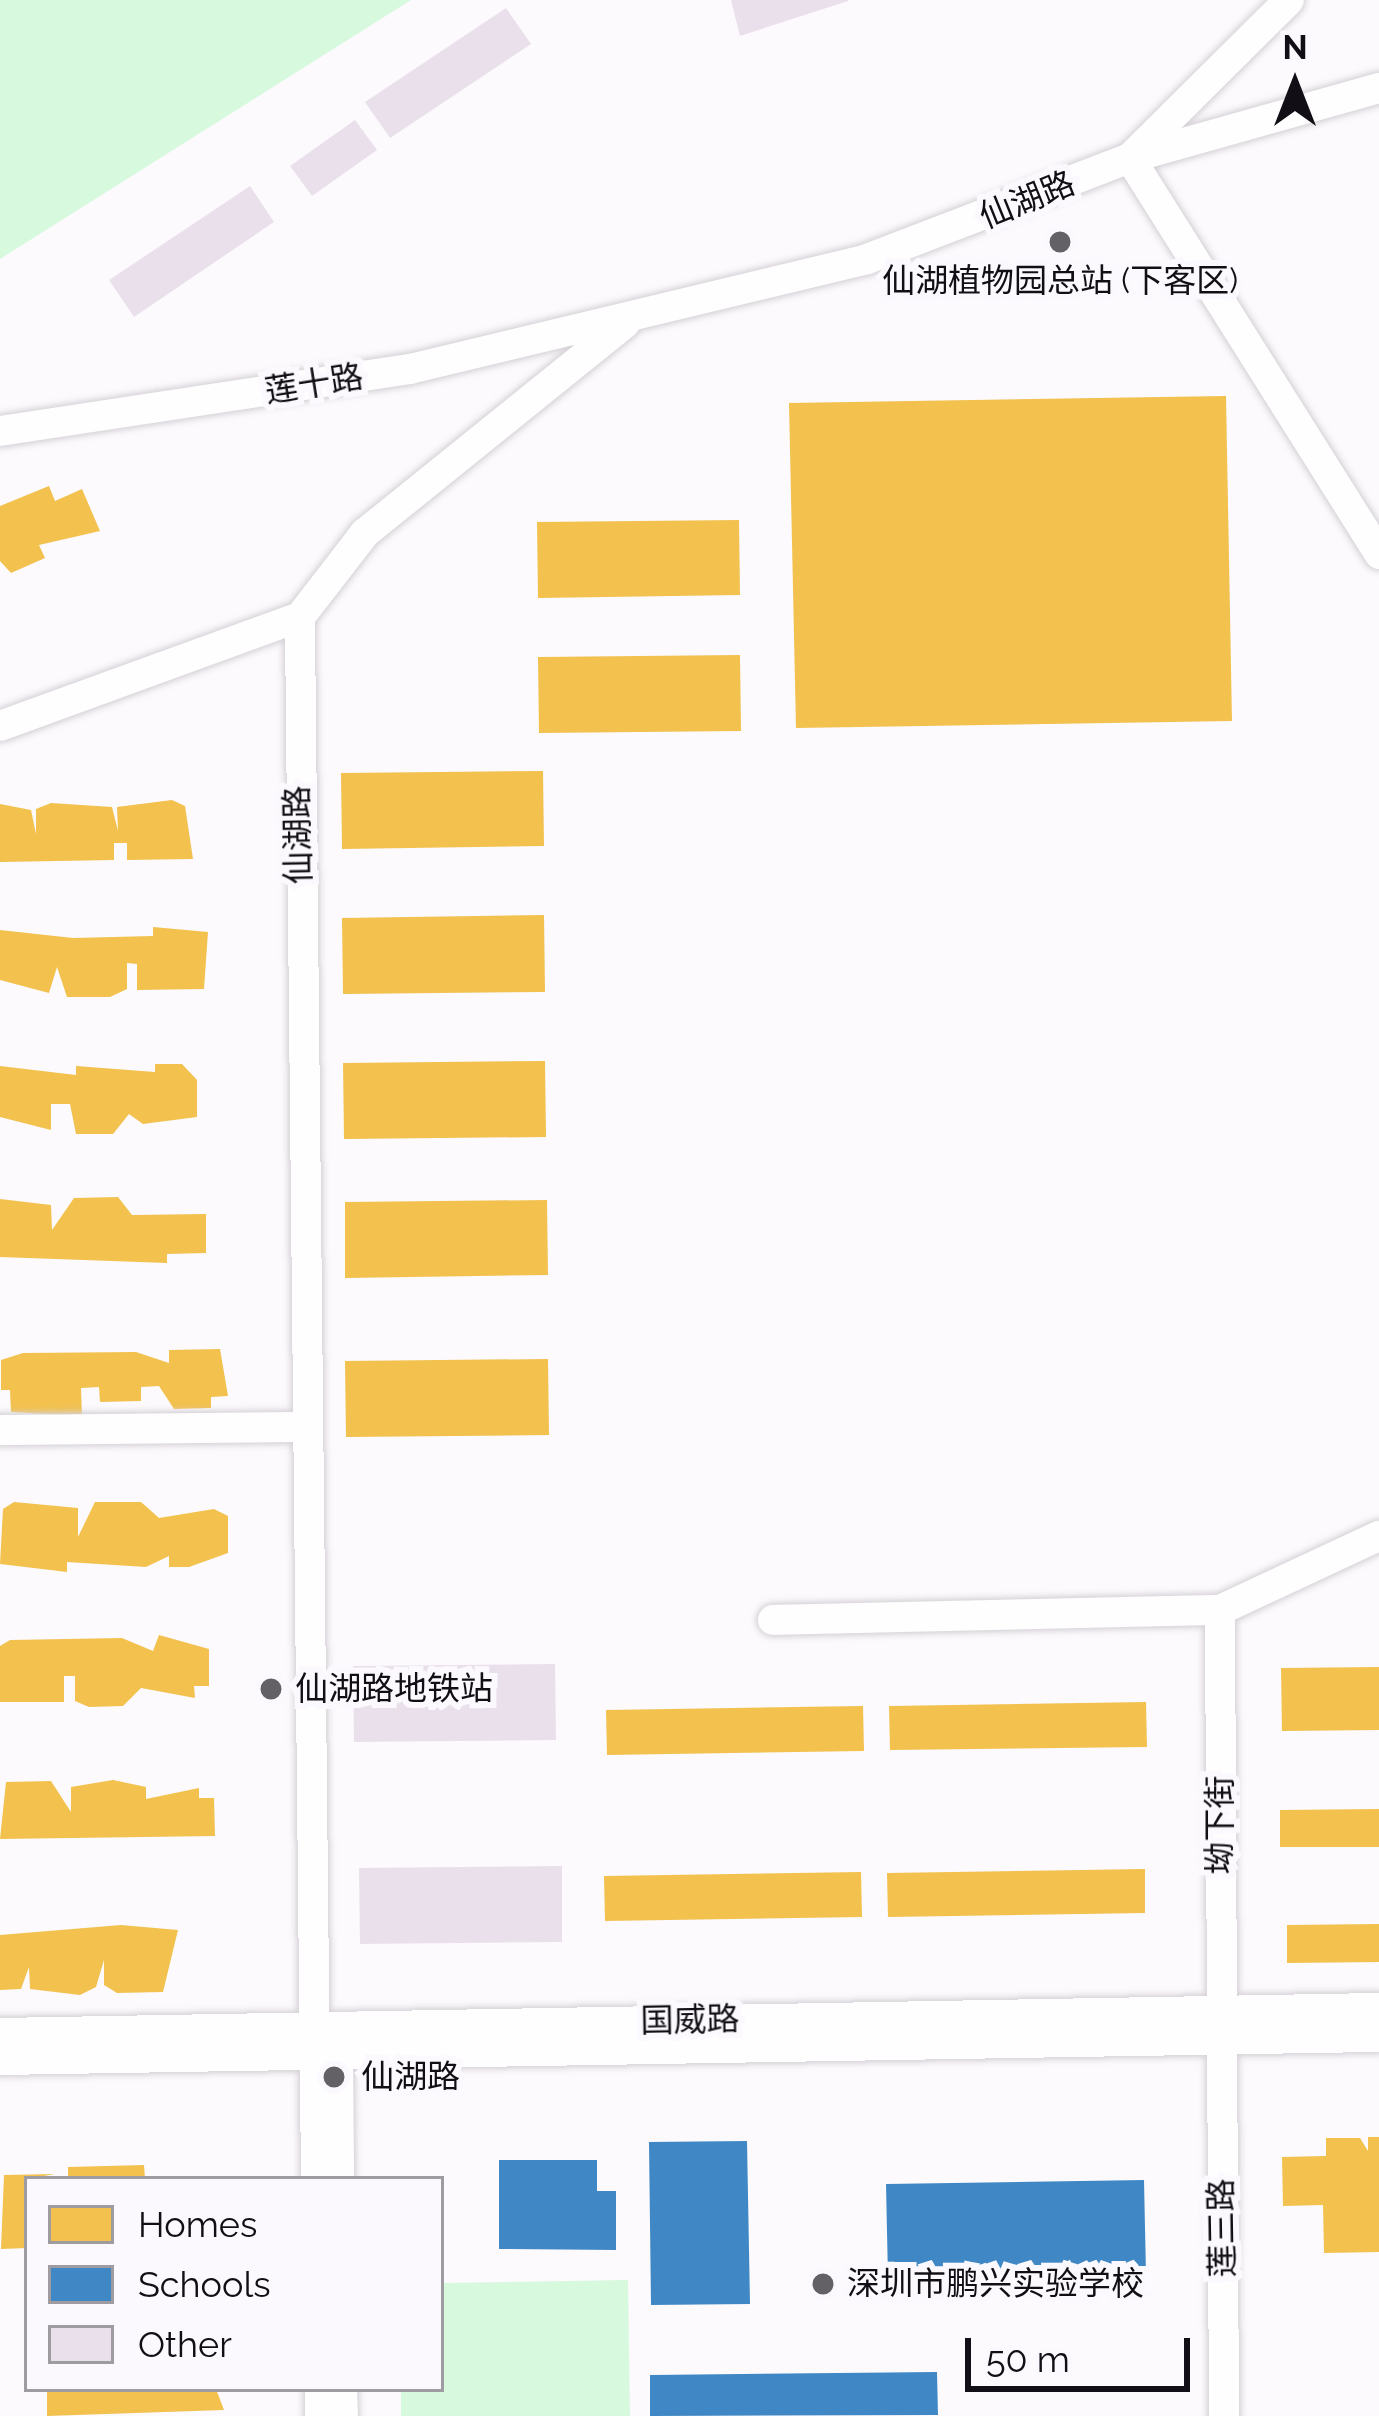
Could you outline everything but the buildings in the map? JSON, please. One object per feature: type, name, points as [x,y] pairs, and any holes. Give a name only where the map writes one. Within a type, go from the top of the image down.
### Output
[{"type":"street","name":"仙湖路","points":[[1130,158],[1288,0]]},
{"type":"street","name":"仙湖路","points":[[316,2176],[322,2046],[306,1427],[300,617],[365,533],[625,323],[867,259],[1130,158],[1379,88]]},
{"type":"street","points":[[1130,158],[1379,554]]},
{"type":"street","name":"莲十路","points":[[0,431],[410,370],[625,323]]},
{"type":"street","points":[[0,726],[300,617]]},
{"type":"street","points":[[0,1430],[306,1427]]},
{"type":"street","points":[[773,1619],[1220,1610],[1379,1536]]},
{"type":"street","name":"坳下街","points":[[1220,1610],[1221,2025]]},
{"type":"street","name":"国威路","points":[[0,2060],[322,2046],[1221,2025],[1379,2008]]},
{"type":"street","name":"国威路","points":[[1221,2025],[1379,2037]]},
{"type":"street","name":"莲三路","points":[[1221,2025],[1224,2416]]},
{"type":"street","name":"国威路","points":[[0,2033],[322,2046]]},
{"type":"street","name":"仙湖路","points":[[322,2046],[339,2176]]},
{"type":"green space","points":[[0,0],[411,0],[0,259]]},
{"type":"green space","points":[[628,2280],[630,2416],[401,2416],[401,2392],[444,2392],[444,2283]]},
{"type":"place","name":"仙湖植物园总站 (下客区)","points":[[1060,242]]},
{"type":"place","name":"仙湖路地铁站","points":[[271,1689]]},
{"type":"place","name":"仙湖路","points":[[334,2077]]},
{"type":"place","name":"深圳市鹏兴实验学校","points":[[823,2284]]}]
